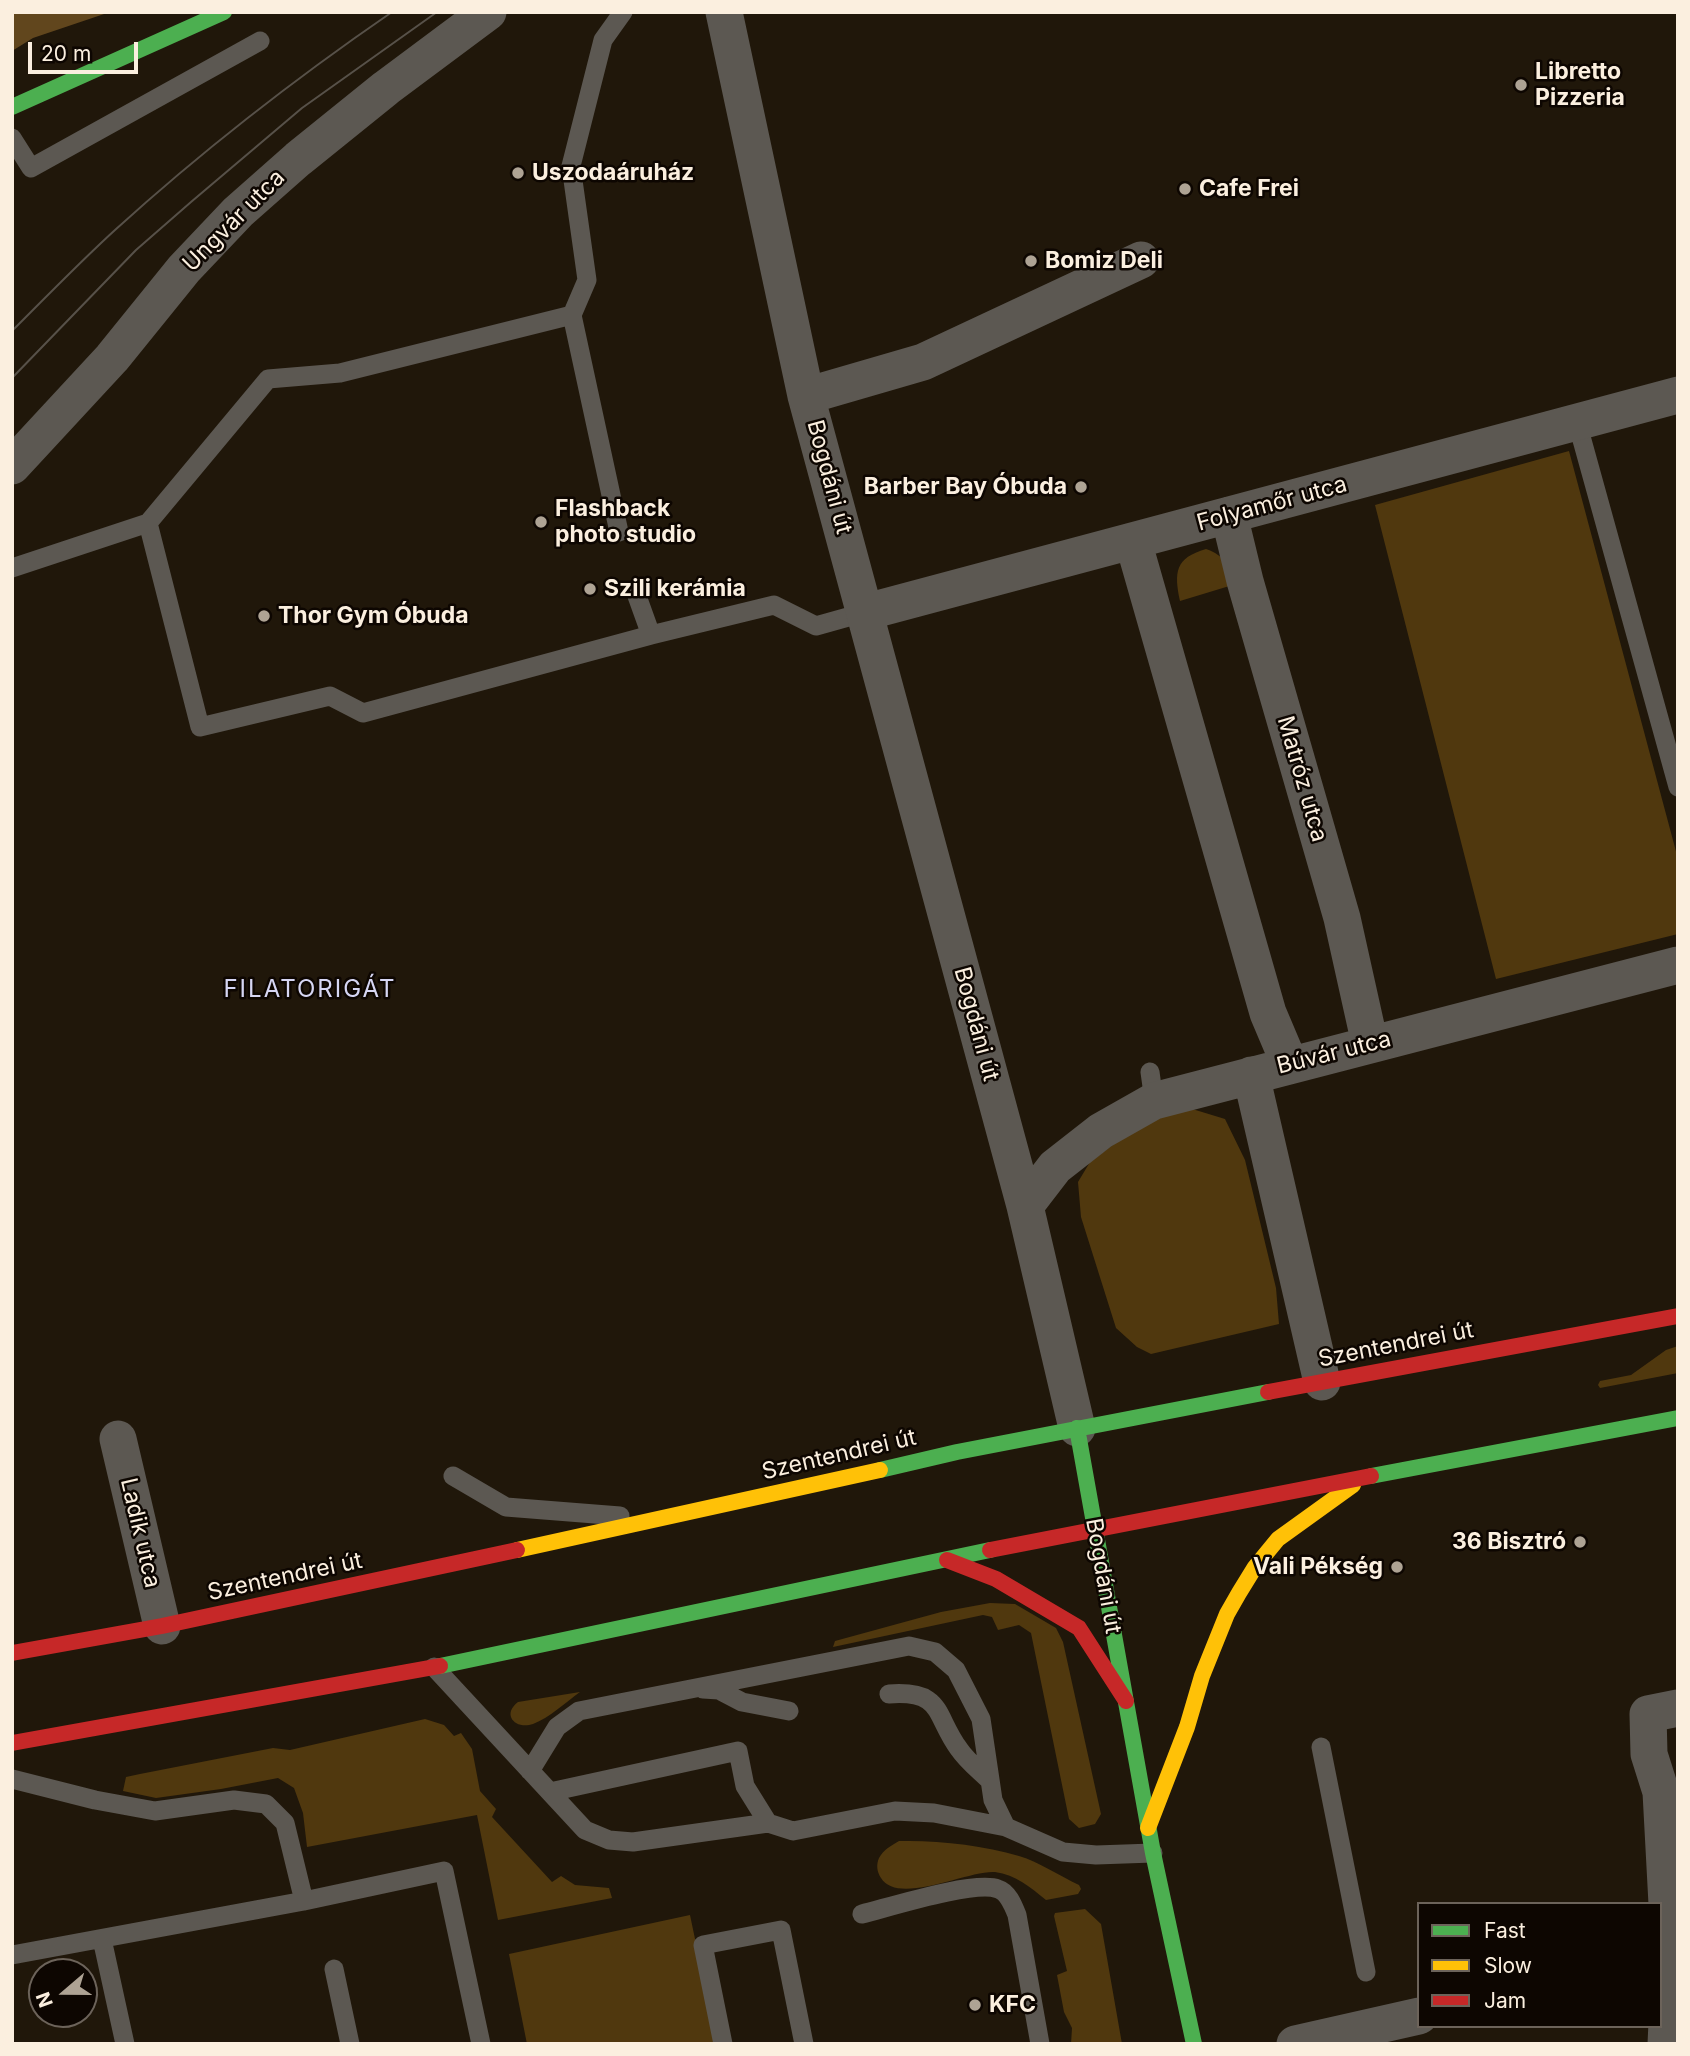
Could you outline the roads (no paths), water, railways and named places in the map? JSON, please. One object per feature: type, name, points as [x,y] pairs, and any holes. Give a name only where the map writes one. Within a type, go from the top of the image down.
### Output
[{"type":"main road","points":[[12,107],[224,12]]},
{"type":"main road","name":"Szentendrei út","points":[[12,1653],[162,1626],[1077,1428],[1678,1316]]},
{"type":"main road","points":[[12,1743],[434,1667],[1095,1528],[1678,1418]]},
{"type":"main road","name":"Bogdáni út","points":[[1077,1428],[1148,1828],[1194,2044]]},
{"type":"main road","points":[[1148,1828],[1187,1727],[1202,1676],[1227,1614],[1239,1593],[1255,1567],[1278,1539],[1362,1479]]},
{"type":"main road","points":[[947,1560],[996,1579],[1079,1628],[1126,1700]]},
{"type":"street","name":"Ungvár utca","points":[[12,466],[112,358],[184,269],[238,212],[298,159],[488,12]]},
{"type":"street","name":"Bogdáni út","points":[[724,12],[806,396],[1025,1206],[1077,1428]]},
{"type":"street","points":[[806,396],[923,362],[1141,260]]},
{"type":"street","name":"Folyamőr utca","points":[[866,612],[1678,395]]},
{"type":"street","name":"Matróz utca","points":[[1229,515],[1245,582],[1342,918],[1370,1044]]},
{"type":"street","points":[[1133,541],[1268,1013],[1290,1065]]},
{"type":"street","name":"Búvár utca","points":[[1025,1206],[1055,1167],[1101,1132],[1152,1087],[1251,1075],[1678,965]]},
{"type":"street","points":[[1251,1075],[1322,1382]]},
{"type":"street","name":"Ladik utca","points":[[118,1439],[162,1626]]},
{"type":"street","points":[[1666,2044],[1669,1961],[1661,1793],[1650,1754],[1648,1714],[1678,1708]]},
{"type":"street","points":[[1295,2044],[1417,2016]]},
{"type":"lane","points":[[619,532],[572,315],[587,280],[571,166],[603,40],[623,12]]},
{"type":"lane","points":[[12,138],[31,168],[260,41]]},
{"type":"lane","points":[[12,568],[148,523],[268,379],[340,373],[572,315]]},
{"type":"lane","points":[[1577,422],[1678,787]]},
{"type":"lane","points":[[148,523],[200,727],[330,696],[363,713],[651,635],[774,605],[816,626],[866,612]]},
{"type":"lane","points":[[637,596],[651,635]]},
{"type":"lane","points":[[453,1476],[506,1507],[663,1519]]},
{"type":"lane","points":[[530,1771],[557,1727],[579,1711],[909,1646],[935,1652],[956,1670],[981,1719],[993,1800],[1006,1827]]},
{"type":"lane","points":[[434,1667],[585,1830],[608,1840],[633,1842],[768,1823],[793,1830],[895,1811],[934,1813],[1006,1827],[1063,1852],[1096,1855],[1153,1853]]},
{"type":"lane","points":[[688,1689],[719,1690],[742,1702],[789,1711]]},
{"type":"lane","points":[[889,1694],[908,1692],[925,1697],[940,1712],[959,1749],[990,1781]]},
{"type":"lane","points":[[1321,1747],[1366,1972]]},
{"type":"lane","points":[[550,1792],[738,1751],[745,1786],[768,1823]]},
{"type":"lane","points":[[12,1779],[95,1800],[155,1811],[234,1800],[267,1804],[285,1823],[304,1901]]},
{"type":"lane","points":[[12,1955],[304,1901],[444,1871],[481,2044]]},
{"type":"lane","points":[[862,1914],[949,1892],[986,1886],[1000,1889],[1011,1901],[1017,1915],[1040,2044]]},
{"type":"lane","points":[[723,2044],[703,1945],[781,1930],[804,2044]]},
{"type":"lane","points":[[102,1939],[125,2044]]},
{"type":"lane","points":[[334,1969],[350,2044]]},
{"type":"tram line","points":[[12,331],[102,242],[181,172],[285,89],[392,12]]},
{"type":"tram line","points":[[12,378],[136,250],[191,202],[302,108],[437,12]]},
{"type":"place","name":"Libretto Pizzeria","points":[[1521,85]]},
{"type":"place","name":"Uszodaáruház","points":[[518,173]]},
{"type":"place","name":"Cafe Frei","points":[[1185,189]]},
{"type":"place","name":"Bomiz Deli","points":[[1031,261]]},
{"type":"place","name":"Barber Bay Óbuda","points":[[1081,487]]},
{"type":"place","name":"Flashback photo studio","points":[[541,522]]},
{"type":"place","name":"Szili kerámia","points":[[590,589]]},
{"type":"place","name":"Thor Gym Óbuda","points":[[264,616]]},
{"type":"place","name":"36 Bisztró","points":[[1580,1542]]},
{"type":"place","name":"Vali Pékség","points":[[1397,1567]]},
{"type":"place","name":"KFC","points":[[975,2005]]},
{"type":"district","name":"FILATORIGÁT","points":[[310,990]]}]
